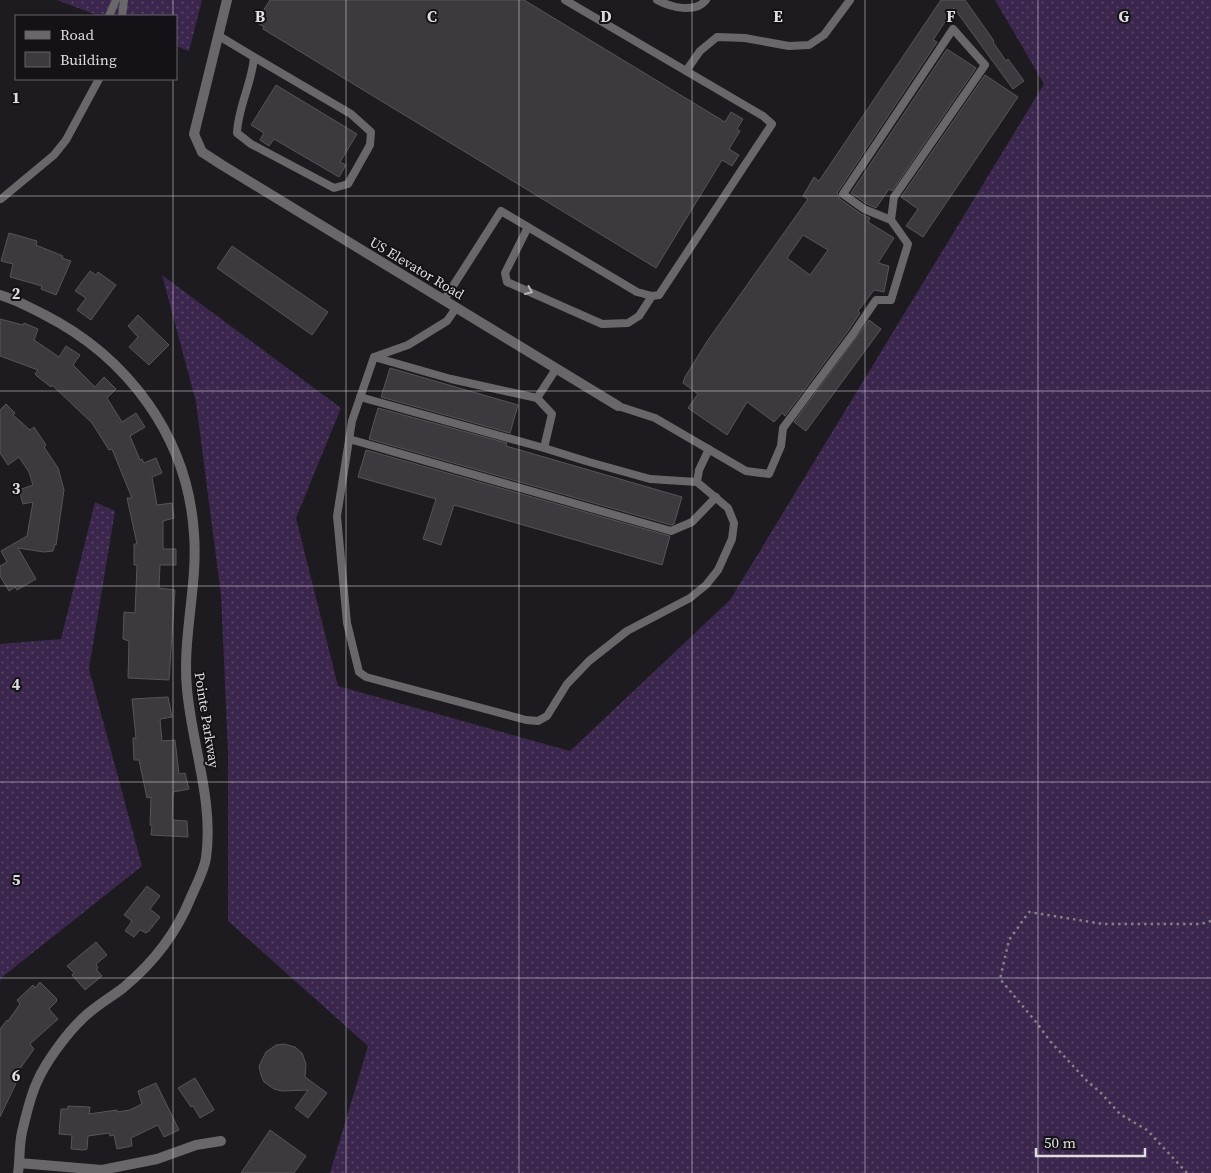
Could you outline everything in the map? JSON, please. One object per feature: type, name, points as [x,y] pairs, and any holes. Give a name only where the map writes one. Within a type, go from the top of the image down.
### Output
[{"type":"street","points":[[219,36],[228,0]]},
{"type":"street","name":"US Elevator Road","points":[[219,36],[194,134],[202,152],[222,166],[618,406]]},
{"type":"street","name":"Pointe Parkway","points":[[0,295],[12,298],[58,322],[78,334],[112,361],[148,403],[168,438],[176,457],[193,517],[193,574],[185,656],[186,682],[208,810],[206,860],[188,906],[166,942],[148,964],[122,988],[82,1018],[53,1054],[37,1082],[22,1134],[19,1168]]},
{"type":"street","points":[[19,1168],[102,1170],[157,1160],[196,1144],[221,1140]]},
{"type":"lane","points":[[109,15],[116,0]]},
{"type":"lane","points":[[122,15],[124,0]]},
{"type":"lane","points":[[444,300],[501,211],[637,292],[652,296],[659,295],[772,124],[763,116],[565,0]]},
{"type":"lane","points":[[657,0],[665,5],[686,9],[704,4],[706,0]]},
{"type":"lane","points":[[686,71],[700,51],[717,37],[745,38],[789,46],[809,44],[824,35],[850,0]]},
{"type":"lane","points":[[618,406],[655,418],[746,471],[769,474],[781,446],[784,428],[854,334],[876,300],[891,300],[908,244],[891,220],[864,209],[843,194],[953,29],[985,65],[894,197],[891,220]]},
{"type":"lane","points":[[219,36],[351,114],[370,132],[370,144],[348,184],[334,188],[251,144],[237,133],[253,71],[254,57]]},
{"type":"lane","points":[[0,199],[54,155],[66,140],[98,80]]},
{"type":"lane","points":[[528,227],[505,273],[508,282],[602,324],[628,323],[639,316],[652,296]]},
{"type":"lane","points":[[374,357],[408,345],[447,321],[456,308]]},
{"type":"lane","points":[[360,397],[650,479],[697,482],[728,508],[734,523],[732,539],[718,570],[706,585],[690,598],[627,631],[589,660],[567,684],[547,716],[538,721],[526,720],[366,677],[359,672],[347,623],[337,516],[352,421],[360,397],[374,357]]},
{"type":"lane","points":[[374,357],[451,378],[537,398],[552,414],[544,448]]},
{"type":"lane","points":[[537,398],[556,368]]},
{"type":"lane","points":[[350,440],[671,532],[692,522],[716,497]]},
{"type":"lane","points":[[697,482],[699,470],[709,450]]},
{"type":"path","points":[[1187,1173],[1148,1130],[1120,1114],[1086,1080],[1050,1041],[1000,980],[1008,940],[1029,912],[1103,924],[1201,924],[1211,920]]},
{"type":"shaded area","points":[[57,0],[202,0],[189,51],[178,47],[178,15],[96,15]]},
{"type":"shaded area","points":[[995,0],[1211,0],[1211,1173],[330,1173],[368,1046],[228,921],[228,751],[221,595],[196,402],[162,275],[341,408],[296,518],[338,686],[570,751],[730,600],[1044,84]]},
{"type":"shaded area","points":[[95,502],[115,511],[89,669],[142,866],[1,978],[0,981],[0,644],[61,639]]},
{"type":"building","points":[[270,0],[524,0],[725,122],[731,112],[743,119],[737,129],[740,131],[729,149],[739,155],[732,166],[722,160],[656,268],[263,29],[264,27],[256,22]]},
{"type":"building","points":[[941,0],[965,0],[1006,61],[1008,59],[1024,81],[1013,89],[954,8],[933,40],[937,42],[837,193],[840,199],[870,218],[868,222],[894,238],[878,263],[889,266],[884,292],[874,290],[858,311],[860,313],[848,331],[785,416],[782,413],[774,422],[747,402],[727,435],[688,408],[698,394],[683,383],[685,377],[708,340],[808,199],[803,196],[814,177],[819,181]],"holes":[[[803,235],[828,250],[810,275],[787,258]]]},
{"type":"building","points":[[947,49],[976,68],[892,191],[889,189],[876,208],[867,204],[851,193]]},
{"type":"building","points":[[985,75],[1018,97],[923,237],[906,226],[918,209],[901,197]]},
{"type":"building","points":[[276,85],[357,134],[340,162],[346,165],[339,177],[274,139],[269,146],[260,140],[264,133],[251,125]]},
{"type":"building","points":[[9,233],[37,241],[36,245],[71,261],[56,295],[41,289],[42,286],[10,277],[13,264],[1,261]]},
{"type":"building","points":[[232,246],[328,312],[312,335],[217,268]]},
{"type":"building","points":[[90,271],[96,275],[98,272],[116,285],[91,320],[77,310],[86,298],[75,291]]},
{"type":"building","points":[[138,315],[169,345],[149,365],[129,347],[138,337],[128,326]]},
{"type":"building","points":[[0,319],[23,325],[24,323],[38,329],[34,340],[59,357],[66,346],[80,355],[73,365],[95,387],[104,377],[116,389],[107,398],[122,422],[136,413],[145,427],[130,436],[140,460],[142,459],[144,463],[156,458],[162,473],[152,477],[157,505],[172,503],[174,518],[163,521],[163,549],[176,549],[176,565],[160,565],[159,588],[175,590],[169,680],[128,678],[129,641],[123,639],[124,612],[135,613],[137,565],[134,565],[134,544],[137,544],[127,498],[132,498],[112,449],[109,450],[92,423],[52,385],[51,387],[35,374],[38,370],[0,356]]},
{"type":"building","points":[[869,320],[881,329],[806,431],[794,422]]},
{"type":"building","points":[[390,368],[518,405],[510,433],[381,397]]},
{"type":"building","points":[[6,404],[15,413],[13,415],[30,430],[34,427],[58,468],[64,490],[56,545],[53,551],[44,552],[18,548],[36,579],[17,590],[15,587],[9,591],[0,576],[0,566],[7,562],[1,551],[27,536],[33,502],[23,504],[19,490],[33,485],[29,472],[19,457],[8,465],[0,453],[0,410]]},
{"type":"building","points":[[378,408],[507,443],[506,446],[682,497],[674,524],[671,525],[369,439]]},
{"type":"building","points":[[366,450],[670,536],[662,565],[454,505],[441,545],[423,539],[436,499],[358,477]]},
{"type":"building","points":[[168,697],[172,717],[160,719],[162,741],[175,740],[179,774],[185,773],[189,789],[173,792],[172,820],[187,821],[188,837],[151,835],[151,797],[147,798],[139,760],[134,760],[133,738],[136,738],[132,699]]},
{"type":"building","points":[[147,886],[160,896],[150,909],[160,917],[149,931],[146,933],[140,930],[134,937],[125,931],[132,921],[124,915]]},
{"type":"building","points":[[96,942],[107,955],[96,964],[98,968],[96,969],[102,976],[85,990],[67,966]]},
{"type":"building","points":[[40,982],[57,999],[49,1009],[58,1019],[30,1044],[34,1049],[14,1077],[18,1079],[0,1117],[0,1029],[20,1004],[17,1000],[33,985],[35,988]]},
{"type":"building","points":[[284,1044],[295,1047],[302,1053],[306,1064],[305,1077],[327,1093],[308,1118],[295,1108],[308,1090],[282,1091],[274,1089],[264,1082],[261,1075],[259,1066],[266,1052],[276,1045]]},
{"type":"building","points":[[195,1078],[214,1110],[200,1118],[178,1088]]},
{"type":"building","points":[[156,1083],[179,1130],[164,1137],[158,1125],[131,1138],[132,1146],[117,1149],[114,1135],[110,1136],[109,1133],[88,1136],[87,1149],[83,1150],[71,1149],[72,1135],[59,1134],[61,1109],[68,1109],[68,1106],[90,1107],[89,1114],[130,1110],[142,1104],[138,1091]]},
{"type":"building","points":[[270,1130],[306,1156],[294,1173],[241,1173]]}]
